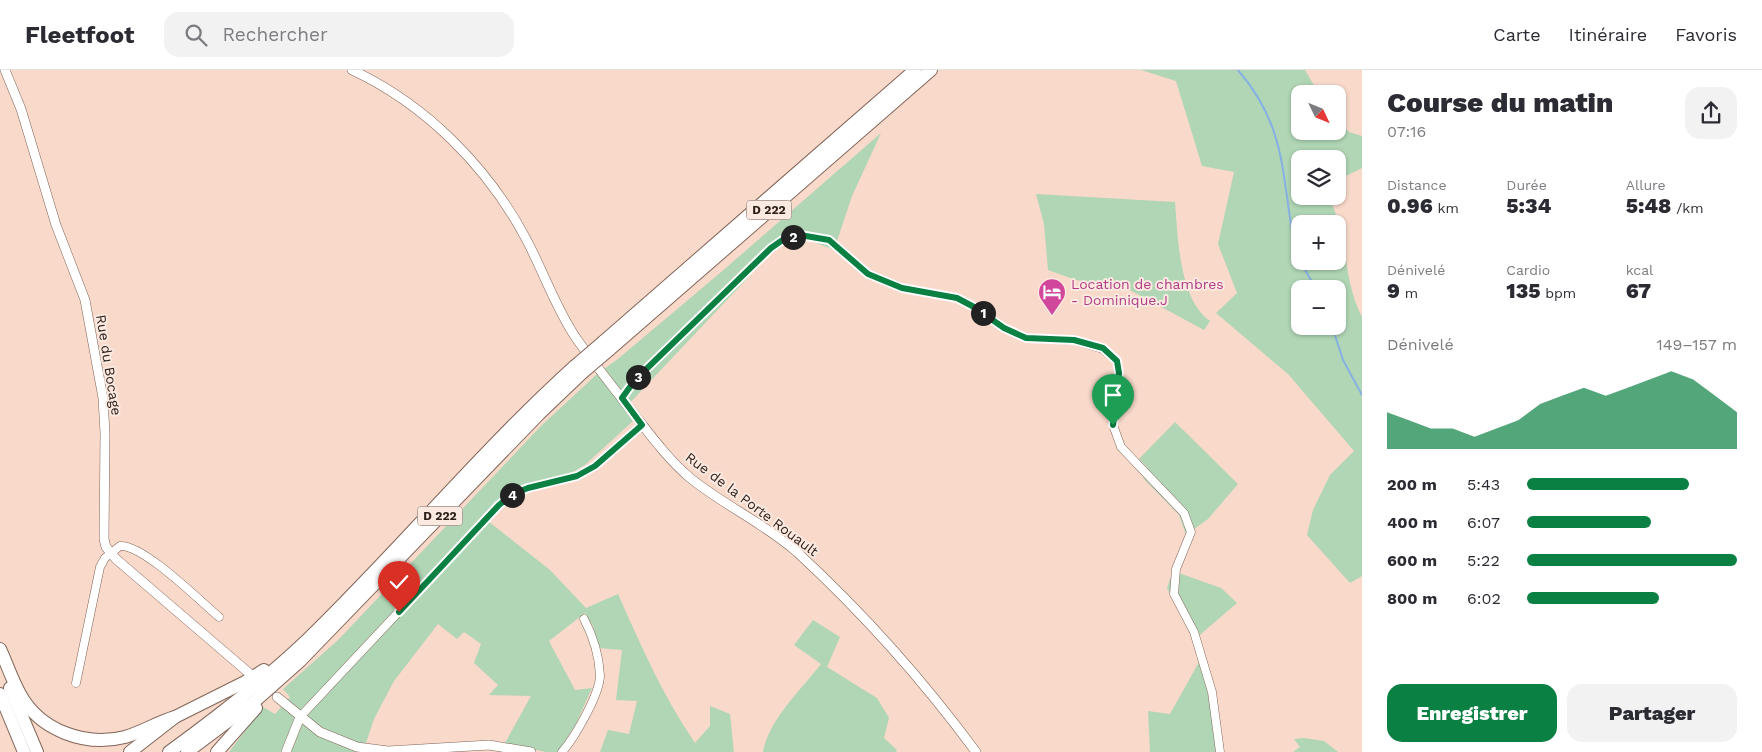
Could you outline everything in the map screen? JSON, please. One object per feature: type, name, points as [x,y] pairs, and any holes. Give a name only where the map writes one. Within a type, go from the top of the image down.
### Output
[{"type":"highway","name":"D 222","points":[[169,752],[244,696],[307,640],[532,407],[579,370],[916,70]]},
{"type":"highway","name":"D 222","points":[[606,346],[931,70]]},
{"type":"highway","name":"D 222","points":[[187,752],[255,701],[300,661],[539,414],[579,370]]},
{"type":"highway","points":[[0,649],[21,696],[33,712],[51,726],[72,736],[92,740],[128,736],[175,716],[245,682],[270,667],[294,646],[307,640]]},
{"type":"highway","points":[[217,752],[250,713],[289,678],[300,661]]},
{"type":"highway","points":[[0,662],[37,752]]},
{"type":"highway","points":[[0,694],[24,752]]},
{"type":"highway","points":[[130,752],[175,716]]},
{"type":"street","name":"Rue du Bocage","points":[[5,70],[21,109],[56,225],[85,300],[103,398],[105,433],[103,522],[104,539],[110,553]]},
{"type":"street","name":"Rue de la Porte Rouault","points":[[352,70],[388,90],[416,110],[446,134],[478,167],[524,234],[575,336],[662,450],[688,476],[716,498],[776,536],[834,588],[919,679],[976,752]]},
{"type":"street","points":[[622,398],[635,380],[740,275],[784,239],[800,235],[829,240],[868,274],[902,288],[957,298],[974,307],[1004,328],[1026,338],[1074,340],[1103,348],[1117,361],[1119,373],[1113,425],[1121,447],[1184,513],[1191,532],[1176,569],[1174,594],[1194,632],[1212,692],[1220,752]]},
{"type":"street","points":[[286,752],[300,718],[499,505],[513,494],[528,488],[577,476],[595,466],[642,425]]},
{"type":"street","points":[[76,683],[82,662],[100,567],[110,553],[120,546],[131,548],[162,567],[219,617]]},
{"type":"street","points":[[110,553],[249,673]]},
{"type":"street","points":[[562,752],[584,717],[600,677],[594,639],[584,619]]},
{"type":"street","points":[[277,697],[300,718],[320,732],[344,743],[372,750],[388,752],[489,745],[531,752]]},
{"type":"green space","points":[[1141,70],[1305,70],[1314,85],[1291,85],[1291,140],[1346,140],[1346,129],[1349,132],[1362,136],[1362,168],[1346,176],[1346,150],[1291,150],[1291,205],[1332,205],[1336,215],[1291,215],[1291,270],[1346,270],[1346,260],[1351,288],[1362,317],[1362,576],[1350,583],[1307,535],[1313,510],[1330,475],[1354,451],[1288,374],[1216,313],[1237,293],[1218,244],[1234,172],[1202,166],[1176,81]]},
{"type":"green space","points":[[881,133],[852,196],[834,250],[804,240],[792,242],[775,249],[624,409],[633,421],[586,464],[570,474],[525,484],[488,521],[550,570],[586,608],[618,594],[663,689],[695,743],[710,726],[710,706],[730,714],[734,752],[600,752],[608,730],[629,734],[637,701],[616,700],[622,650],[599,648],[593,626],[585,613],[549,641],[575,690],[592,688],[576,724],[558,752],[546,752],[505,743],[531,696],[489,695],[498,685],[474,663],[481,644],[464,632],[457,639],[438,624],[394,681],[374,719],[363,752],[229,752],[263,707],[275,714],[290,697],[283,689],[338,640],[541,426],[596,375],[720,273]]},
{"type":"green space","points":[[1036,194],[1175,202],[1179,250],[1186,283],[1200,311],[1210,321],[1204,330],[1128,289],[1076,280],[1048,270],[1044,224]]},
{"type":"green space","points":[[1175,422],[1238,484],[1208,519],[1186,535],[1179,515],[1143,478],[1148,468],[1139,459]]},
{"type":"green space","points":[[1173,571],[1221,588],[1237,603],[1194,640],[1167,588]]},
{"type":"green space","points":[[813,620],[840,637],[827,667],[877,698],[889,718],[884,738],[897,750],[896,752],[763,752],[766,740],[779,716],[821,664],[794,645]]},
{"type":"green space","points":[[1199,662],[1211,704],[1216,752],[1150,752],[1148,711],[1170,714]]},
{"type":"green space","points":[[1304,738],[1324,741],[1338,752],[1293,752],[1300,747],[1294,739]]},
{"type":"waterway","points":[[1238,70],[1254,91],[1266,112],[1274,133],[1280,154],[1291,222]]},
{"type":"waterway","points":[[1305,270],[1311,280]]},
{"type":"waterway","points":[[1335,335],[1343,360],[1362,395]]},
{"type":"place","name":"Location de chambres - Dominique.J","points":[[1052,316]]},
{"type":"route","points":[[399,612],[499,505],[513,494],[528,488],[560,482],[577,476],[595,466],[642,425],[622,398],[635,380],[740,275],[784,239],[800,235],[829,240],[868,274],[902,288],[957,298],[974,307],[1004,328],[1026,338],[1074,340],[1103,348],[1117,361],[1119,373],[1113,425]]}]
